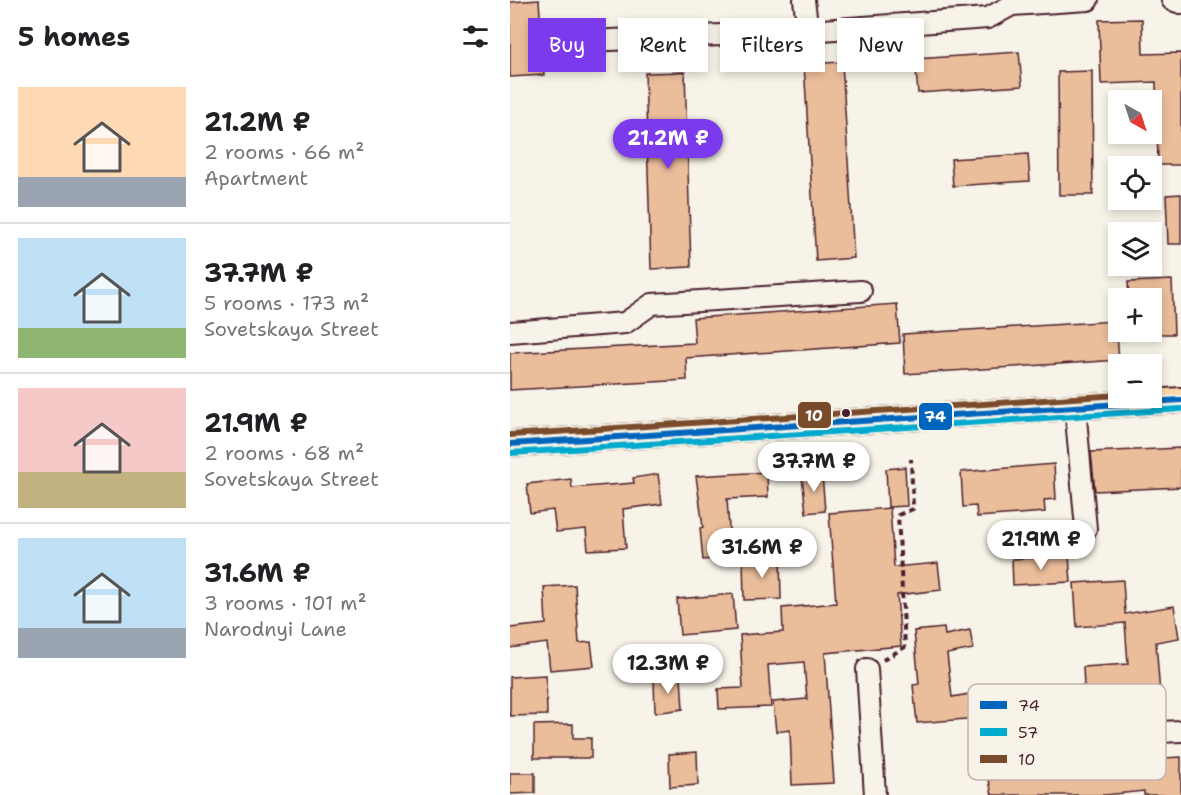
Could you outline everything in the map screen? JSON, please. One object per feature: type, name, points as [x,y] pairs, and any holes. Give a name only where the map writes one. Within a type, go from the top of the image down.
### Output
[{"type":"main road","points":[[510,444],[1181,400]]},
{"type":"street","points":[[804,0],[806,18]]},
{"type":"street","points":[[825,30],[988,18],[1012,5],[1088,0]]},
{"type":"street","points":[[1172,0],[1181,3]]},
{"type":"street","points":[[606,40],[720,35]]},
{"type":"street","points":[[510,332],[625,323],[652,304],[861,291]]},
{"type":"street","points":[[1075,407],[1086,529]]},
{"type":"street","points":[[867,669],[875,795]]},
{"type":"street","points":[[1166,732],[1181,731]]},
{"type":"path","points":[[867,669],[905,647],[898,515],[913,509],[911,459]]},
{"type":"building","points":[[539,0],[540,18],[528,18],[528,72],[544,72],[544,75],[510,77],[510,2]]},
{"type":"building","points":[[1142,19],[1143,54],[1181,53],[1181,165],[1162,165],[1162,156],[1158,156],[1157,144],[1162,144],[1162,90],[1156,90],[1156,82],[1101,84],[1099,20]]},
{"type":"building","points":[[1019,52],[1022,86],[918,93],[916,72],[924,72],[924,58]]},
{"type":"building","points":[[837,62],[837,72],[843,72],[854,258],[816,261],[804,72],[825,72],[825,63]]},
{"type":"building","points":[[1092,71],[1093,195],[1059,195],[1058,72]]},
{"type":"building","points":[[685,72],[691,267],[651,269],[645,73]]},
{"type":"building","points":[[1028,154],[1030,181],[953,186],[951,159]]},
{"type":"building","points":[[1181,194],[1181,244],[1168,244],[1166,195]]},
{"type":"building","points":[[1172,280],[1174,334],[1162,334],[1162,288],[1128,288],[1128,282]]},
{"type":"building","points":[[897,304],[900,343],[686,358],[687,380],[510,390],[510,353],[695,343],[693,318]]},
{"type":"building","points":[[1108,321],[1108,342],[1118,342],[1119,354],[1108,354],[1108,361],[905,374],[903,334]]},
{"type":"building","points":[[1181,448],[1181,487],[1095,491],[1091,452]]},
{"type":"building","points":[[1054,464],[1056,499],[1044,500],[1045,512],[977,517],[976,506],[963,507],[961,472]]},
{"type":"building","points":[[905,467],[907,506],[888,507],[886,469]]},
{"type":"building","points":[[767,472],[768,497],[727,499],[731,557],[703,560],[700,528],[703,527],[696,476]]},
{"type":"building","points":[[658,474],[662,504],[623,509],[626,548],[588,550],[586,529],[556,532],[553,510],[530,513],[527,484],[571,479],[572,488],[634,483],[633,478]]},
{"type":"building","points":[[822,474],[825,511],[806,513],[802,476]]},
{"type":"building","points":[[890,508],[894,567],[938,563],[941,590],[897,595],[901,646],[825,653],[834,783],[792,785],[790,730],[776,732],[773,702],[807,699],[804,662],[768,665],[771,707],[719,709],[718,689],[743,688],[740,635],[783,632],[782,608],[836,603],[829,513]]},
{"type":"building","points":[[1069,556],[1071,582],[1013,585],[1012,559]]},
{"type":"building","points":[[780,558],[781,599],[744,600],[743,559]]},
{"type":"building","points":[[1123,580],[1125,614],[1174,606],[1179,638],[1156,642],[1159,684],[1084,684],[1083,667],[1128,664],[1125,623],[1077,627],[1074,583]]},
{"type":"building","points":[[575,585],[579,643],[591,642],[594,666],[550,670],[547,643],[510,648],[510,628],[546,624],[544,587]]},
{"type":"building","points":[[733,594],[736,630],[680,635],[677,599]]},
{"type":"building","points":[[944,628],[945,635],[970,630],[973,649],[947,654],[952,697],[968,694],[968,719],[917,723],[913,685],[919,684],[914,631]]},
{"type":"building","points":[[546,675],[547,715],[510,716],[510,677]]},
{"type":"building","points":[[681,677],[683,709],[655,713],[654,679]]},
{"type":"building","points":[[573,724],[573,738],[591,738],[591,758],[534,758],[534,725]]},
{"type":"building","points":[[697,752],[698,785],[670,787],[669,754]]},
{"type":"building","points":[[1181,757],[1181,795],[1144,795],[1144,791],[1105,795],[992,795],[989,780],[1166,780],[1166,758]]},
{"type":"building","points":[[510,773],[535,773],[535,793],[510,794]]},
{"type":"transit line","name":"10","points":[[510,435],[1108,396]]},
{"type":"transit line","name":"74","points":[[510,444],[1181,400]]},
{"type":"transit line","name":"57","points":[[511,453],[1181,409]]}]
